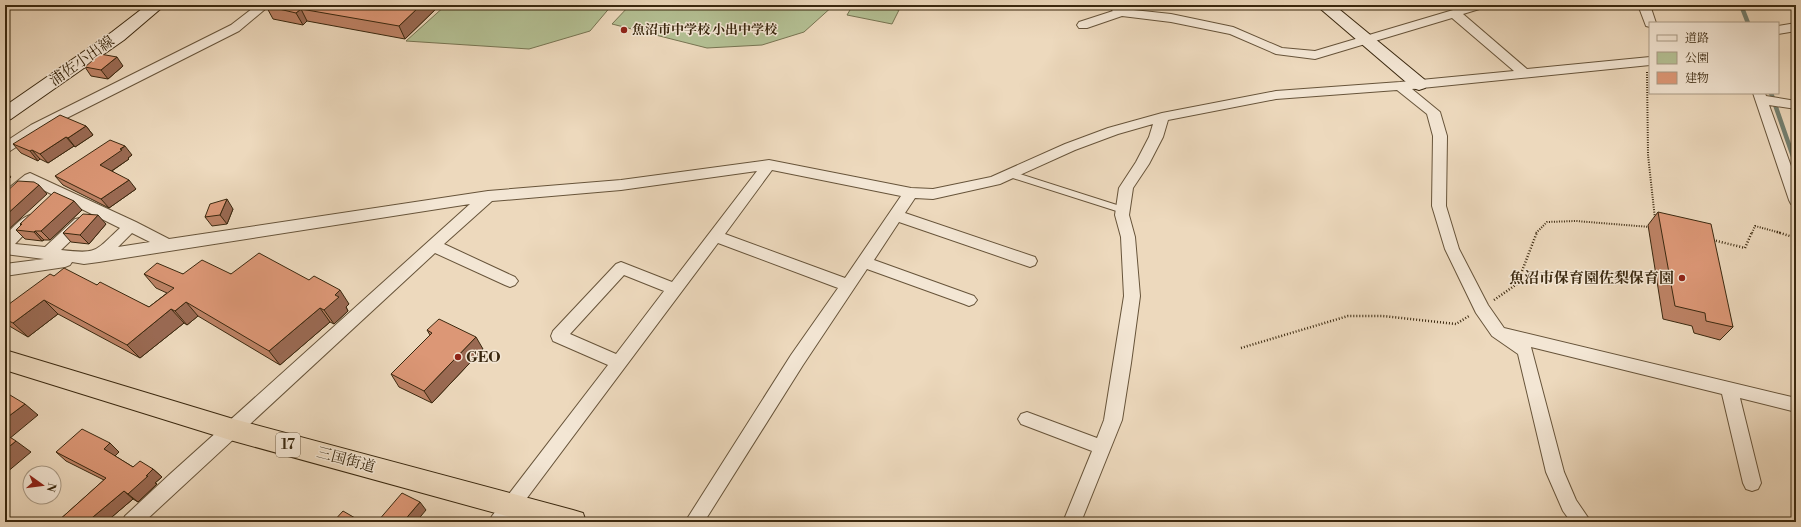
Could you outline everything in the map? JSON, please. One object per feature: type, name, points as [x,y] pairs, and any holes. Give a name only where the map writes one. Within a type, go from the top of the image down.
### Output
[{"type":"highway","name":"三国街道","points":[[7,362],[505,514],[573,522]]},
{"type":"main road","name":"浦佐小出線","points":[[5,115],[118,36],[157,5]]},
{"type":"main road","points":[[1324,5],[1419,84]]},
{"type":"street","points":[[5,148],[36,128],[235,28],[264,5]]},
{"type":"street","points":[[1083,25],[1117,9],[1171,18],[1233,31],[1280,51],[1315,55],[1482,5]]},
{"type":"street","points":[[1644,5],[1650,22]]},
{"type":"street","points":[[1454,13],[1525,74]]},
{"type":"street","points":[[1779,30],[1796,27]]},
{"type":"street","points":[[5,270],[488,196],[622,185],[769,165],[911,193],[933,194],[995,181],[1070,147],[1113,131],[1162,117],[1276,95],[1400,86],[1649,62]]},
{"type":"street","points":[[1400,86],[1432,112],[1440,136],[1439,206],[1452,249],[1482,309],[1498,332],[1525,350],[1555,472],[1569,505],[1582,522]]},
{"type":"street","points":[[1760,96],[1796,105]]},
{"type":"street","points":[[1760,96],[1796,200]]},
{"type":"street","points":[[1072,522],[1113,420],[1123,363],[1132,296],[1128,237],[1122,215],[1126,188],[1142,164],[1156,137],[1162,117]]},
{"type":"street","points":[[505,514],[769,165]]},
{"type":"street","points":[[5,199],[30,178],[163,242]]},
{"type":"street","points":[[5,244],[61,192]]},
{"type":"street","points":[[694,522],[797,360],[911,193]]},
{"type":"street","points":[[131,522],[230,429],[488,196]]},
{"type":"street","points":[[48,254],[95,209]]},
{"type":"street","points":[[896,215],[1030,261]]},
{"type":"street","points":[[5,248],[48,254],[92,257],[131,226]]},
{"type":"street","points":[[715,236],[848,285]]},
{"type":"street","points":[[434,246],[510,281]]},
{"type":"street","points":[[864,262],[969,300]]},
{"type":"street","points":[[619,363],[559,336],[621,268],[675,289]]},
{"type":"street","points":[[1498,332],[1796,405]]},
{"type":"street","points":[[1730,389],[1752,483]]},
{"type":"street","points":[[1027,418],[1102,447]]},
{"type":"lane","points":[[1010,174],[1122,210]]},
{"type":"path","points":[[1649,62],[1648,155],[1656,220]]},
{"type":"path","points":[[1241,348],[1348,316],[1383,316],[1456,324],[1482,309],[1517,284],[1536,233],[1547,222],[1576,221],[1656,228]]},
{"type":"path","points":[[1711,240],[1745,248],[1755,226],[1796,238]]},
{"type":"green space","points":[[446,5],[612,5],[590,31],[529,49],[406,41]]},
{"type":"green space","points":[[630,5],[834,5],[804,32],[762,45],[707,48],[612,24]]},
{"type":"green space","points":[[853,5],[871,5],[899,10],[892,24],[847,15]]},
{"type":"building","points":[[421,5],[399,26],[301,9],[296,13],[266,6]]},
{"type":"building","points":[[100,54],[117,57],[101,70],[85,67]]},
{"type":"building","points":[[60,115],[86,126],[40,154],[13,144]]},
{"type":"building","points":[[110,140],[125,146],[120,149],[122,150],[100,165],[129,180],[101,199],[55,176]]},
{"type":"building","points":[[18,181],[34,182],[39,185],[5,216],[5,193]]},
{"type":"building","points":[[54,192],[74,201],[41,231],[34,232],[16,230],[22,224],[20,224]]},
{"type":"building","points":[[227,199],[220,215],[205,217],[210,204]]},
{"type":"building","points":[[1658,212],[1711,224],[1733,327],[1706,321],[1705,313],[1675,306]]},
{"type":"building","points":[[83,214],[98,215],[80,235],[63,233]]},
{"type":"building","points":[[259,253],[309,280],[314,276],[340,290],[335,295],[339,297],[324,310],[320,308],[269,351],[186,302],[175,311],[171,309],[127,345],[44,300],[13,323],[5,319],[5,307],[50,274],[54,276],[64,268],[97,285],[100,282],[149,307],[174,288],[144,274],[157,263],[183,274],[202,260],[231,274]]},
{"type":"building","points":[[439,319],[476,337],[424,391],[391,374],[432,333],[427,330]]},
{"type":"building","points":[[5,392],[25,404],[5,419]]},
{"type":"building","points":[[82,429],[110,443],[104,449],[133,467],[140,461],[153,469],[146,476],[148,476],[128,494],[124,491],[87,522],[57,522],[106,478],[56,452]]},
{"type":"building","points":[[5,434],[16,441],[5,450]]},
{"type":"building","points":[[402,493],[420,502],[403,522],[378,521]]},
{"type":"building","points":[[343,511],[362,522],[333,522]]},
{"type":"waterway","points":[[1741,5],[1748,22]]},
{"type":"waterway","points":[[1771,94],[1796,165]]},
{"type":"place","name":"魚沼市中学校 小出中学校","points":[[624,30]]},
{"type":"place","name":"魚沼市保育園佐梨保育園","points":[[1682,278]]},
{"type":"place","name":"GEO","points":[[458,357]]}]
